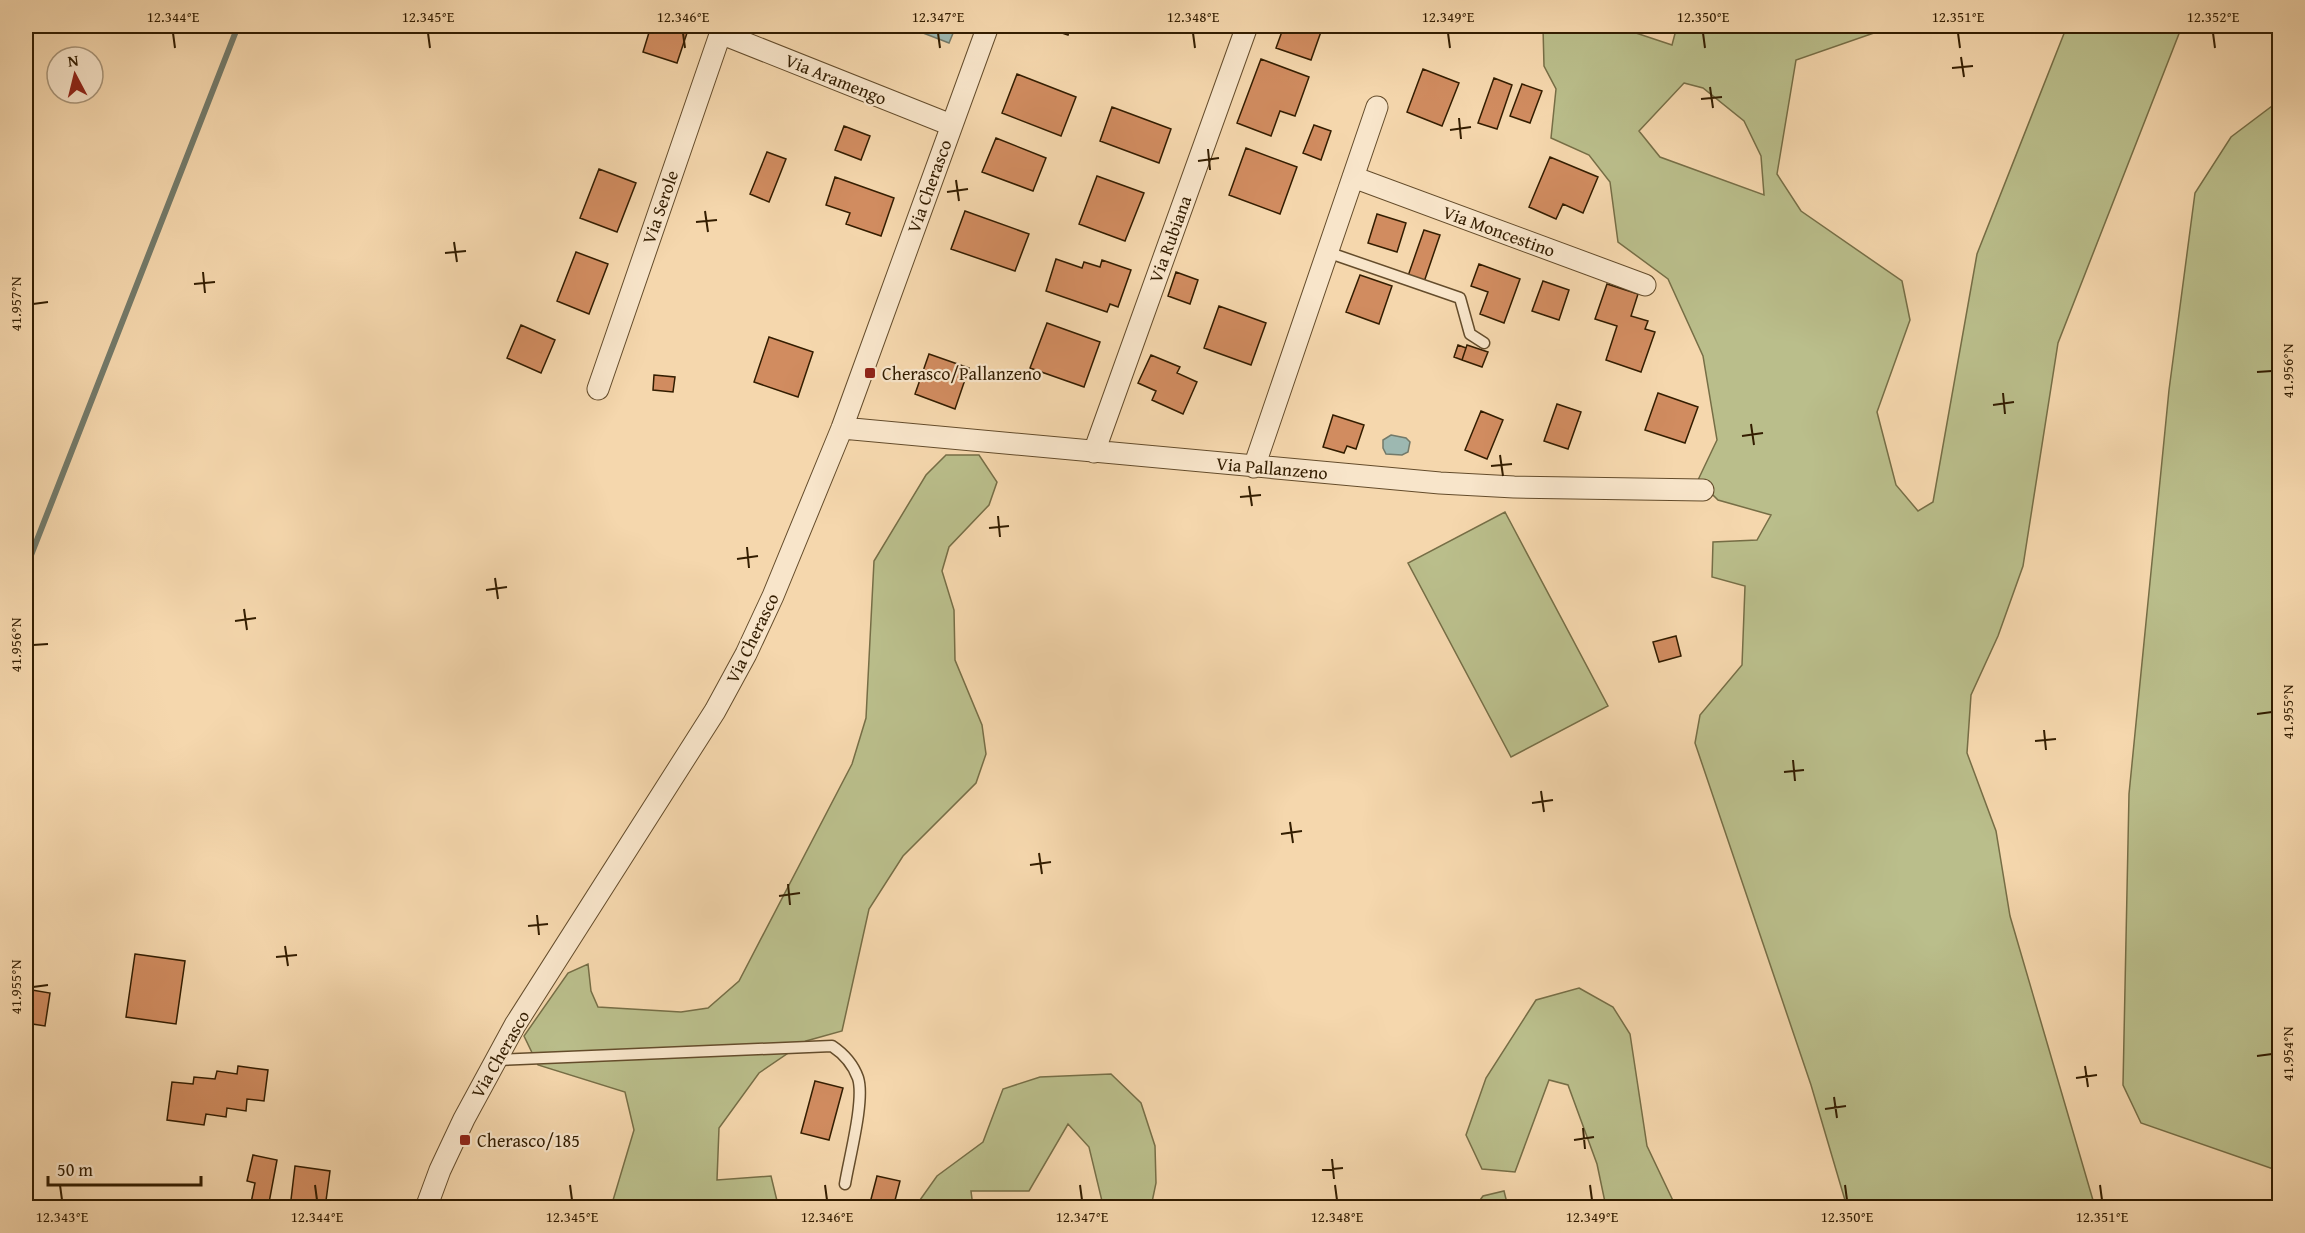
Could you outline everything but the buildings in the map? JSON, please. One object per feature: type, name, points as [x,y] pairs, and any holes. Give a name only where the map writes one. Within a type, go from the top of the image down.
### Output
[{"type":"street","name":"Via Cherasco","points":[[426,1208],[440,1170],[464,1119],[521,1015],[715,711],[746,654],[773,596],[842,428],[988,26]]},
{"type":"street","name":"Via Rubiana","points":[[1094,452],[1247,26]]},
{"type":"street","name":"Via Aramengo","points":[[722,29],[951,125]]},
{"type":"street","name":"Via Serole","points":[[598,389],[722,29]]},
{"type":"street","points":[[1254,466],[1377,107]]},
{"type":"street","name":"Via Moncestino","points":[[1353,177],[1645,285]]},
{"type":"street","name":"Via Pallanzeno","points":[[842,428],[1440,483],[1514,487],[1703,490]]},
{"type":"lane","points":[[1327,252],[1460,298],[1470,334],[1484,343]]},
{"type":"lane","points":[[496,1060],[832,1046],[846,1056],[858,1078],[861,1094],[845,1184]]},
{"type":"green space","points":[[1546,26],[1615,26],[1672,45],[1677,26],[1894,26],[1796,60],[1777,174],[1801,211],[1902,281],[1910,320],[1877,412],[1896,485],[1918,511],[1933,502],[1977,254],[2067,26],[2182,26],[2058,343],[2023,566],[1998,636],[1971,695],[1967,753],[1996,831],[2010,916],[2095,1207],[1847,1207],[1811,1085],[1695,743],[1700,715],[1742,665],[1745,586],[1712,577],[1713,542],[1757,540],[1771,515],[1718,500],[1698,480],[1717,440],[1703,356],[1668,279],[1618,242],[1610,182],[1589,155],[1551,138],[1556,89],[1544,66],[1543,28]],"holes":[[[1684,83],[1703,88],[1744,121],[1761,156],[1764,195],[1660,157],[1639,131]]]},
{"type":"green space","points":[[2279,93],[2280,1171],[2141,1123],[2123,1085],[2129,794],[2169,390],[2195,193],[2231,137],[2272,106]]},
{"type":"green space","points":[[946,455],[979,455],[997,482],[989,505],[949,547],[942,571],[954,610],[955,660],[982,725],[986,754],[976,783],[903,856],[869,909],[842,1031],[806,1041],[759,1073],[719,1128],[717,1180],[771,1176],[778,1205],[774,1208],[611,1207],[634,1130],[625,1092],[538,1065],[524,1036],[568,973],[588,964],[591,991],[598,1007],[681,1012],[708,1008],[739,981],[852,764],[866,718],[874,561],[926,475]]},
{"type":"green space","points":[[1505,512],[1608,706],[1511,757],[1408,563]]},
{"type":"green space","points":[[1579,988],[1613,1007],[1630,1034],[1647,1146],[1676,1207],[1606,1207],[1597,1164],[1568,1085],[1549,1080],[1515,1172],[1482,1169],[1466,1135],[1486,1078],[1536,1000]]},
{"type":"green space","points":[[1111,1074],[1141,1103],[1155,1146],[1156,1183],[1151,1207],[1102,1207],[1089,1147],[1068,1124],[1029,1191],[971,1191],[973,1207],[915,1207],[937,1176],[983,1142],[1003,1089],[1040,1077]]},
{"type":"green space","points":[[1504,1191],[1508,1207],[1475,1207],[1483,1196]]},
{"type":"water","points":[[905,26],[956,26],[949,43]]},
{"type":"water","points":[[1391,435],[1406,438],[1410,442],[1408,452],[1402,455],[1386,454],[1383,440]]},
{"type":"waterway","points":[[26,568],[238,26]]},
{"type":"place","name":"Cherasco/Pallanzeno","points":[[870,373]]},
{"type":"place","name":"Cherasco/185","points":[[465,1140]]}]
